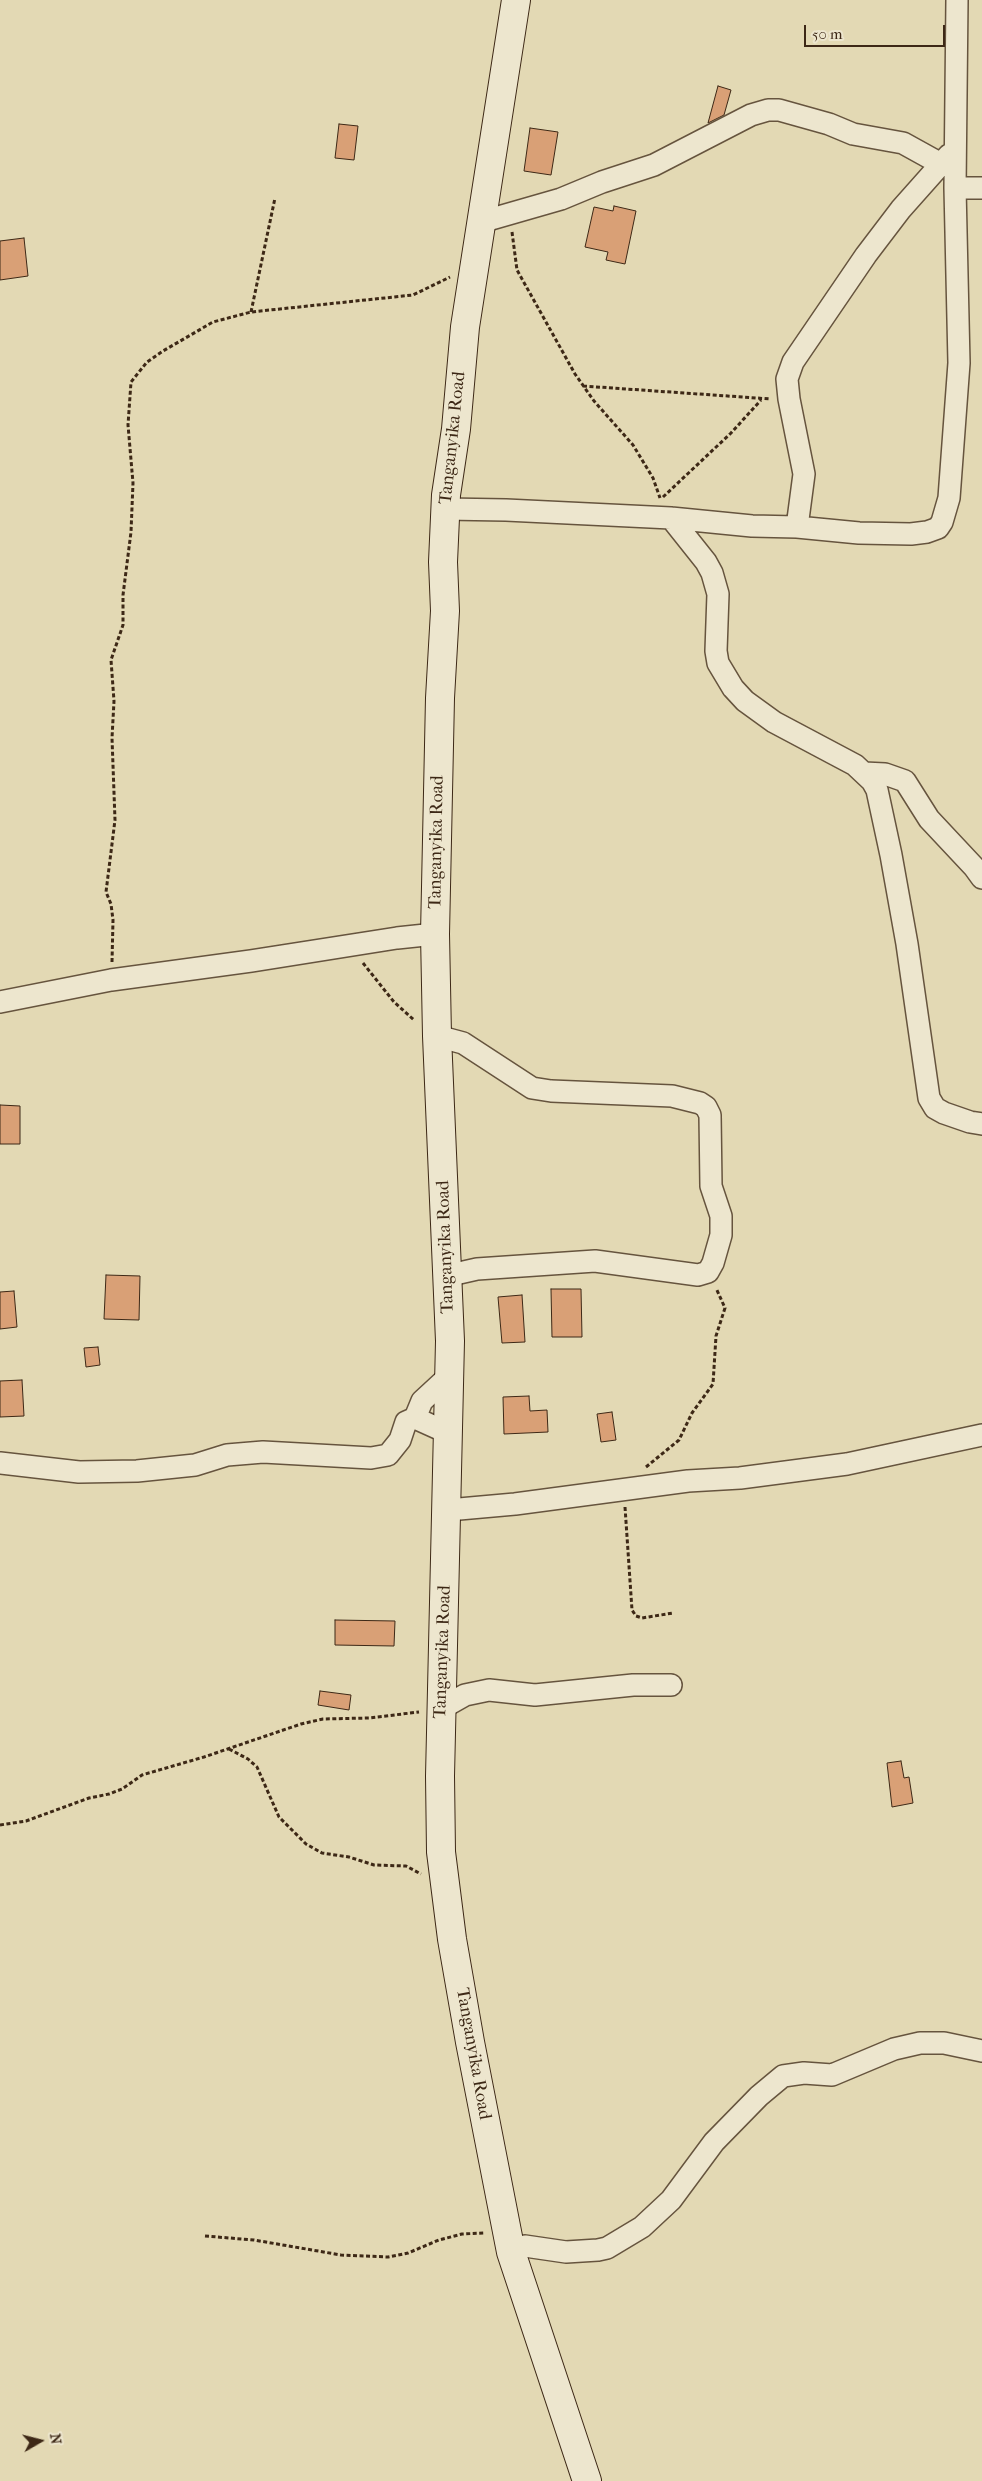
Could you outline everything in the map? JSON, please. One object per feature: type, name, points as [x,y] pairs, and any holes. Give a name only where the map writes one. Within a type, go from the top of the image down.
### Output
[{"type":"street","name":"Tanganyika Road","points":[[516,0],[465,327],[456,429],[445,509],[443,562],[445,611],[440,707],[435,934],[437,1036],[450,1341],[446,1432],[448,1510],[442,1708],[441,1852],[470,2042],[509,2244],[587,2481]]},
{"type":"street","points":[[445,509],[671,518],[752,526],[797,527],[859,533],[911,534],[934,530],[942,522],[949,498],[959,363],[955,188],[948,156],[957,0]]},
{"type":"street","points":[[480,222],[562,199],[602,182],[654,165],[751,115],[768,110],[779,110],[853,134],[903,143],[948,156]]},
{"type":"street","points":[[797,527],[804,474],[789,399],[787,379],[793,362],[866,255],[901,210],[948,156]]},
{"type":"street","points":[[955,188],[982,188]]},
{"type":"street","points":[[671,518],[706,562],[712,574],[718,594],[716,651],[718,663],[733,688],[766,717],[864,773],[877,790],[891,855],[918,1015],[929,1098],[935,1108],[944,1113],[982,1124]]},
{"type":"street","points":[[864,773],[886,774],[905,781],[929,819],[974,866],[982,878]]},
{"type":"street","points":[[0,1002],[111,980],[251,962],[435,934]]},
{"type":"street","points":[[437,1036],[463,1043],[532,1088],[550,1091],[672,1096],[692,1099],[706,1107],[710,1115],[711,1186],[721,1216],[719,1242],[713,1263],[708,1272],[698,1275],[681,1274],[635,1265],[586,1261],[476,1269],[446,1276]]},
{"type":"street","points":[[0,1463],[80,1472],[137,1471],[195,1465],[227,1455],[263,1452],[370,1458],[388,1455],[400,1440],[406,1422],[415,1418],[422,1401],[448,1377]]},
{"type":"street","points":[[415,1418],[446,1432]]},
{"type":"street","points":[[448,1510],[622,1491],[688,1480],[740,1478],[847,1464],[982,1435]]},
{"type":"street","points":[[442,1708],[465,1694],[489,1690],[535,1695],[633,1685],[671,1684]]},
{"type":"street","points":[[509,2244],[566,2252],[598,2250],[607,2248],[642,2227],[671,2200],[714,2142],[759,2096],[783,2076],[804,2073],[832,2075],[894,2050],[920,2043],[944,2044],[982,2051]]},
{"type":"path","points":[[251,312],[275,198]]},
{"type":"path","points":[[510,214],[517,270],[583,386],[633,445],[653,478],[671,518]]},
{"type":"path","points":[[111,980],[113,920],[111,904],[106,892],[115,820],[112,747],[114,701],[112,660],[123,625],[123,595],[131,532],[133,483],[128,426],[131,382],[147,362],[214,322],[251,312],[413,295],[474,263]]},
{"type":"path","points":[[583,386],[761,399],[789,399]]},
{"type":"path","points":[[661,499],[731,433],[761,399]]},
{"type":"path","points":[[348,946],[404,1012],[437,1036]]},
{"type":"path","points":[[674,1613],[642,1618],[636,1616],[632,1610],[626,1518],[622,1491],[647,1465],[679,1440],[692,1414],[713,1384],[716,1336],[725,1308],[724,1302],[708,1272]]},
{"type":"path","points":[[0,1825],[26,1821],[89,1798],[109,1794],[122,1789],[142,1775],[229,1749],[301,1724],[323,1719],[392,1716],[442,1708]]},
{"type":"path","points":[[229,1749],[248,1759],[257,1767],[265,1789],[279,1817],[306,1844],[322,1853],[349,1857],[374,1865],[406,1866],[432,1881],[447,1894]]},
{"type":"path","points":[[205,2236],[254,2240],[341,2255],[388,2257],[408,2253],[439,2240],[462,2234],[487,2232],[509,2244]]},
{"type":"building","points":[[718,86],[731,90],[724,115],[708,123]]},
{"type":"building","points":[[339,124],[358,126],[354,160],[335,158]]},
{"type":"building","points":[[530,128],[558,132],[551,175],[524,171]]},
{"type":"building","points":[[614,206],[636,211],[625,264],[606,260],[608,252],[585,247],[594,207],[613,211]]},
{"type":"building","points":[[24,238],[28,276],[0,280],[0,241]]},
{"type":"building","points":[[0,1105],[20,1106],[20,1144],[0,1144]]},
{"type":"building","points":[[106,1275],[140,1276],[139,1320],[104,1319]]},
{"type":"building","points":[[551,1289],[581,1289],[582,1337],[552,1337]]},
{"type":"building","points":[[14,1291],[17,1327],[0,1329],[0,1292]]},
{"type":"building","points":[[522,1295],[525,1342],[502,1343],[498,1297]]},
{"type":"building","points":[[98,1347],[100,1365],[86,1367],[84,1348]]},
{"type":"building","points":[[22,1380],[24,1416],[0,1417],[0,1381]]},
{"type":"building","points":[[529,1396],[530,1411],[547,1410],[548,1432],[504,1434],[503,1397]]},
{"type":"building","points":[[612,1412],[616,1440],[601,1442],[597,1414]]},
{"type":"building","points":[[335,1620],[395,1621],[394,1646],[335,1645]]},
{"type":"building","points":[[320,1691],[351,1695],[349,1710],[318,1705]]},
{"type":"building","points":[[901,1761],[904,1778],[909,1777],[913,1803],[892,1807],[887,1763]]}]
